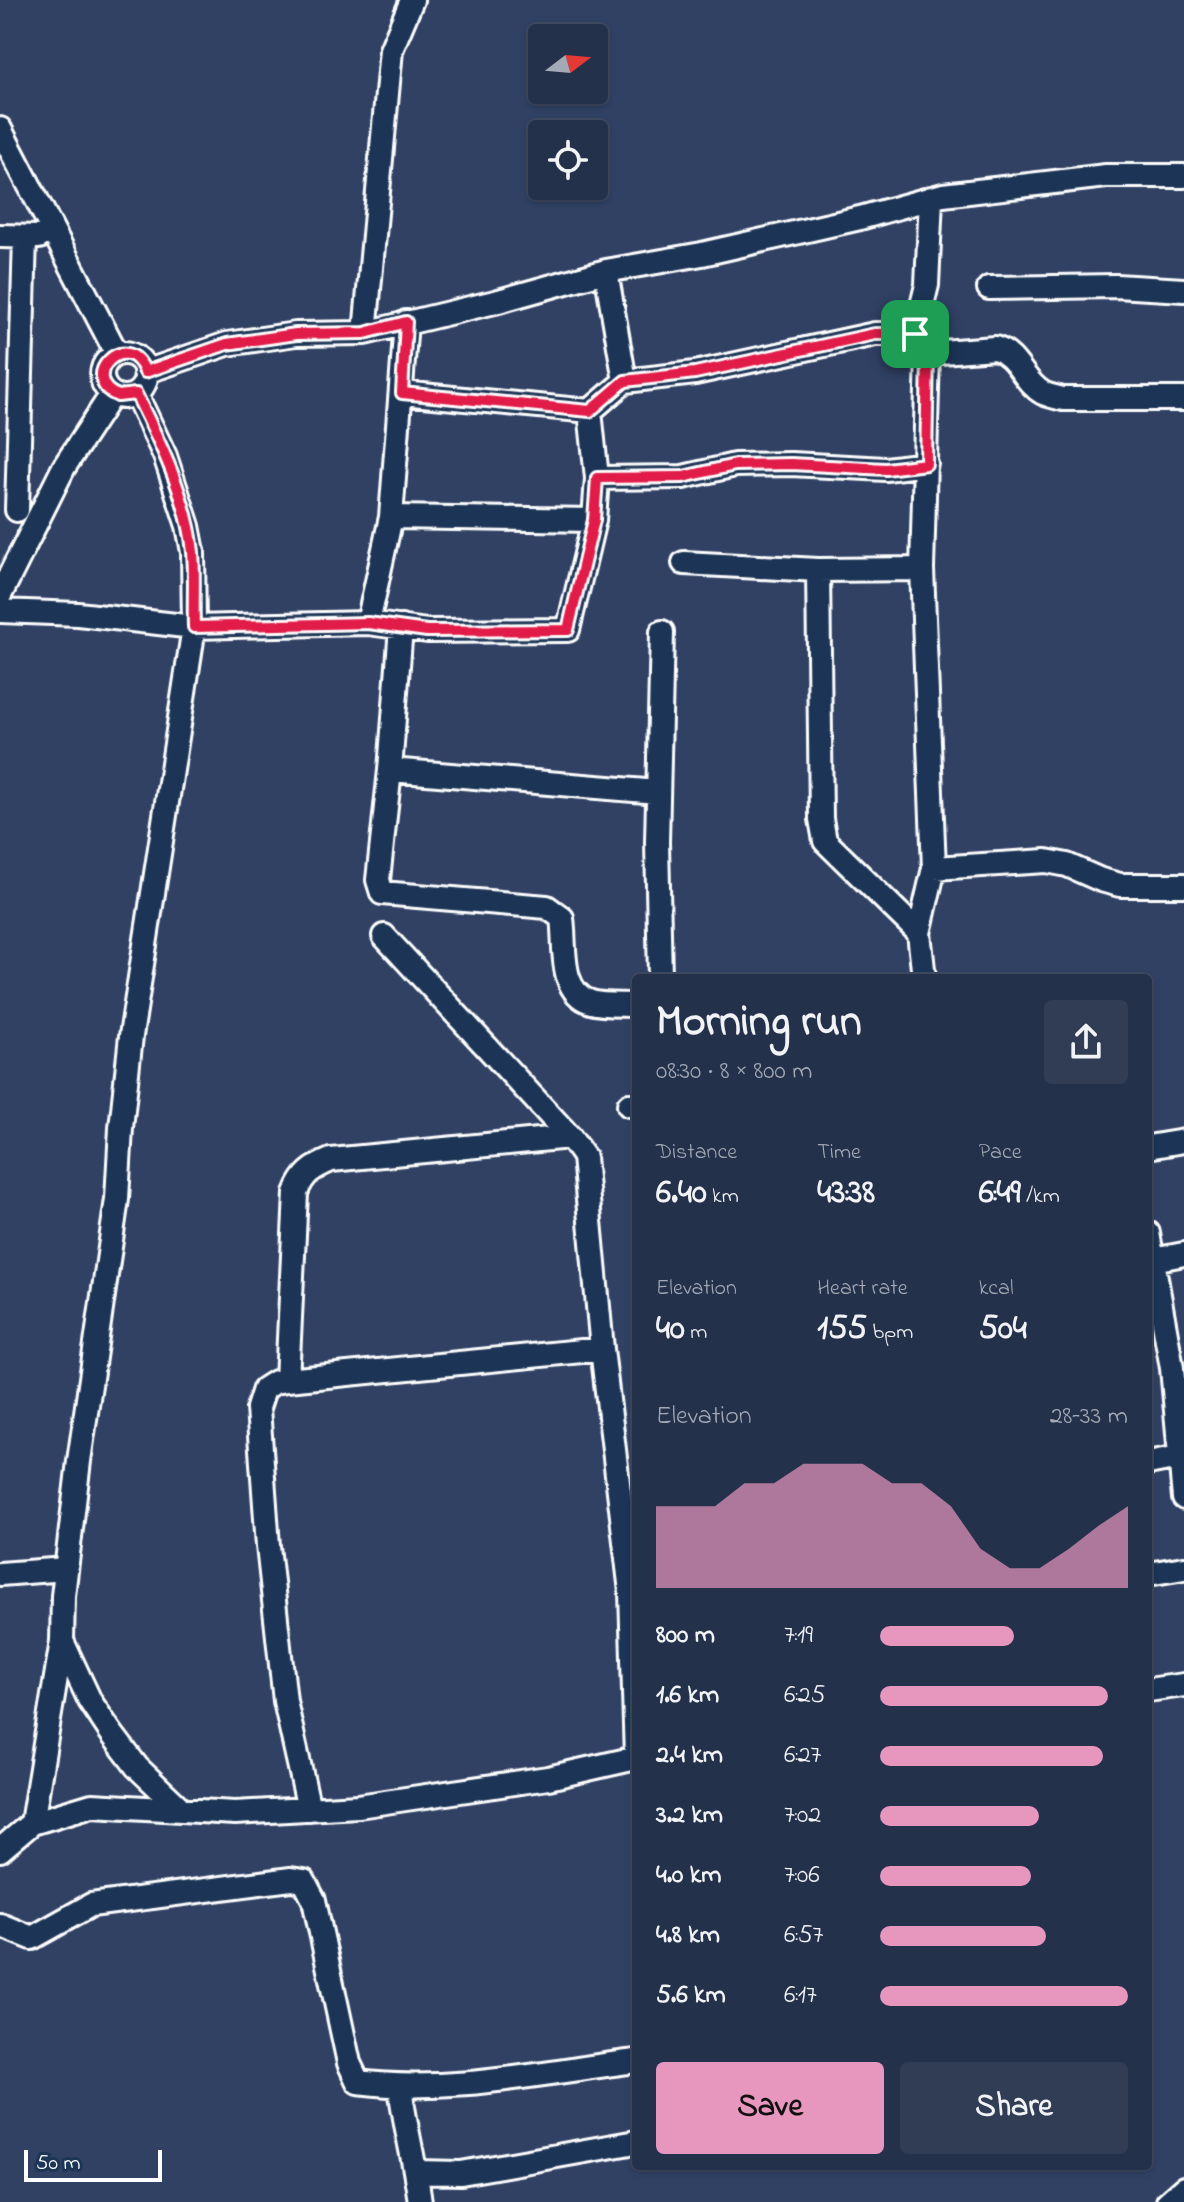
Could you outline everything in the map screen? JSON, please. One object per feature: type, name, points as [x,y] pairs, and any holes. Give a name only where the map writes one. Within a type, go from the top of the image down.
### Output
[{"type":"street","points":[[365,333],[391,50],[412,0]]},
{"type":"street","points":[[0,129],[117,354]]},
{"type":"street","points":[[145,372],[227,344],[296,334],[365,333],[606,271],[687,257],[860,218],[931,198],[1029,183],[1106,176],[1184,176]]},
{"type":"street","points":[[924,974],[919,933],[934,868],[922,569],[928,353],[915,334],[927,285],[931,198]]},
{"type":"street","points":[[0,236],[57,238]]},
{"type":"street","points":[[25,237],[9,510],[44,510]]},
{"type":"street","points":[[606,271],[625,381]]},
{"type":"street","points":[[989,288],[1116,286],[1184,290]]},
{"type":"street","points":[[368,623],[391,517],[406,322]]},
{"type":"street","points":[[402,393],[590,411],[625,381],[695,373],[875,334],[915,334]]},
{"type":"street","points":[[928,353],[995,348],[1003,351],[1045,395],[1063,399],[1184,399]]},
{"type":"street","points":[[117,354],[135,356],[142,363],[144,384],[136,394],[124,397],[112,394],[103,384],[106,363],[117,354]]},
{"type":"street","points":[[0,595],[64,467],[112,394]]},
{"type":"street","points":[[32,1823],[62,1641],[66,1569],[83,1430],[117,1199],[131,1036],[194,627],[193,552],[188,526],[165,456],[136,394]]},
{"type":"street","points":[[0,611],[78,614],[194,627],[368,623],[427,631],[568,630],[594,520],[597,478],[590,411]]},
{"type":"street","points":[[597,478],[683,477],[735,465],[828,464],[886,469],[926,464]]},
{"type":"street","points":[[391,517],[594,520]]},
{"type":"street","points":[[684,563],[818,570],[922,569]]},
{"type":"street","points":[[818,570],[821,819],[825,841],[919,933]]},
{"type":"street","points":[[401,627],[378,880],[382,893],[547,907],[562,918],[566,946],[565,972],[572,987],[589,1002],[632,1005]]},
{"type":"street","points":[[660,974],[658,792],[662,632]]},
{"type":"street","points":[[390,770],[658,792]]},
{"type":"street","points":[[934,868],[1046,861],[1067,865],[1120,885],[1184,885]]},
{"type":"street","points":[[384,936],[570,1137],[584,1157],[632,1625]]},
{"type":"street","points":[[287,1380],[296,1193],[302,1177],[314,1167],[331,1160],[570,1137]]},
{"type":"street","points":[[1152,1146],[1184,1141]]},
{"type":"street","points":[[1152,1260],[1184,1254]]},
{"type":"street","points":[[1152,1267],[1178,1364],[1184,1498]]},
{"type":"street","points":[[309,1809],[285,1701],[268,1546],[258,1408],[264,1389],[275,1382],[287,1380],[602,1349]]},
{"type":"street","points":[[1152,1462],[1181,1457]]},
{"type":"street","points":[[1152,1573],[1184,1568]]},
{"type":"street","points":[[0,1574],[66,1569]]},
{"type":"street","points":[[62,1641],[90,1701],[112,1734],[137,1767],[182,1810]]},
{"type":"street","points":[[1152,1689],[1184,1685]]},
{"type":"street","points":[[0,1850],[32,1823],[92,1805],[235,1813],[358,1806],[548,1778],[632,1759]]},
{"type":"street","points":[[0,1925],[32,1938],[91,1905],[277,1881],[304,1881],[314,1900],[349,2063],[358,2082],[400,2087],[489,2080],[632,2062]]},
{"type":"street","points":[[400,2087],[420,2202]]},
{"type":"street","points":[[416,2172],[461,2173],[632,2143]]},
{"type":"route","points":[[406,322],[402,393],[590,411],[625,381],[695,373],[875,334],[915,334],[928,353],[926,464],[886,469],[840,465],[735,465],[683,477],[597,478],[594,520],[568,630],[427,631],[368,623],[194,627],[193,552],[188,526],[165,456],[136,394],[124,397],[112,394],[103,384],[102,377],[106,363],[117,354],[135,356],[145,372],[227,344],[296,334],[365,333],[406,322]]}]
